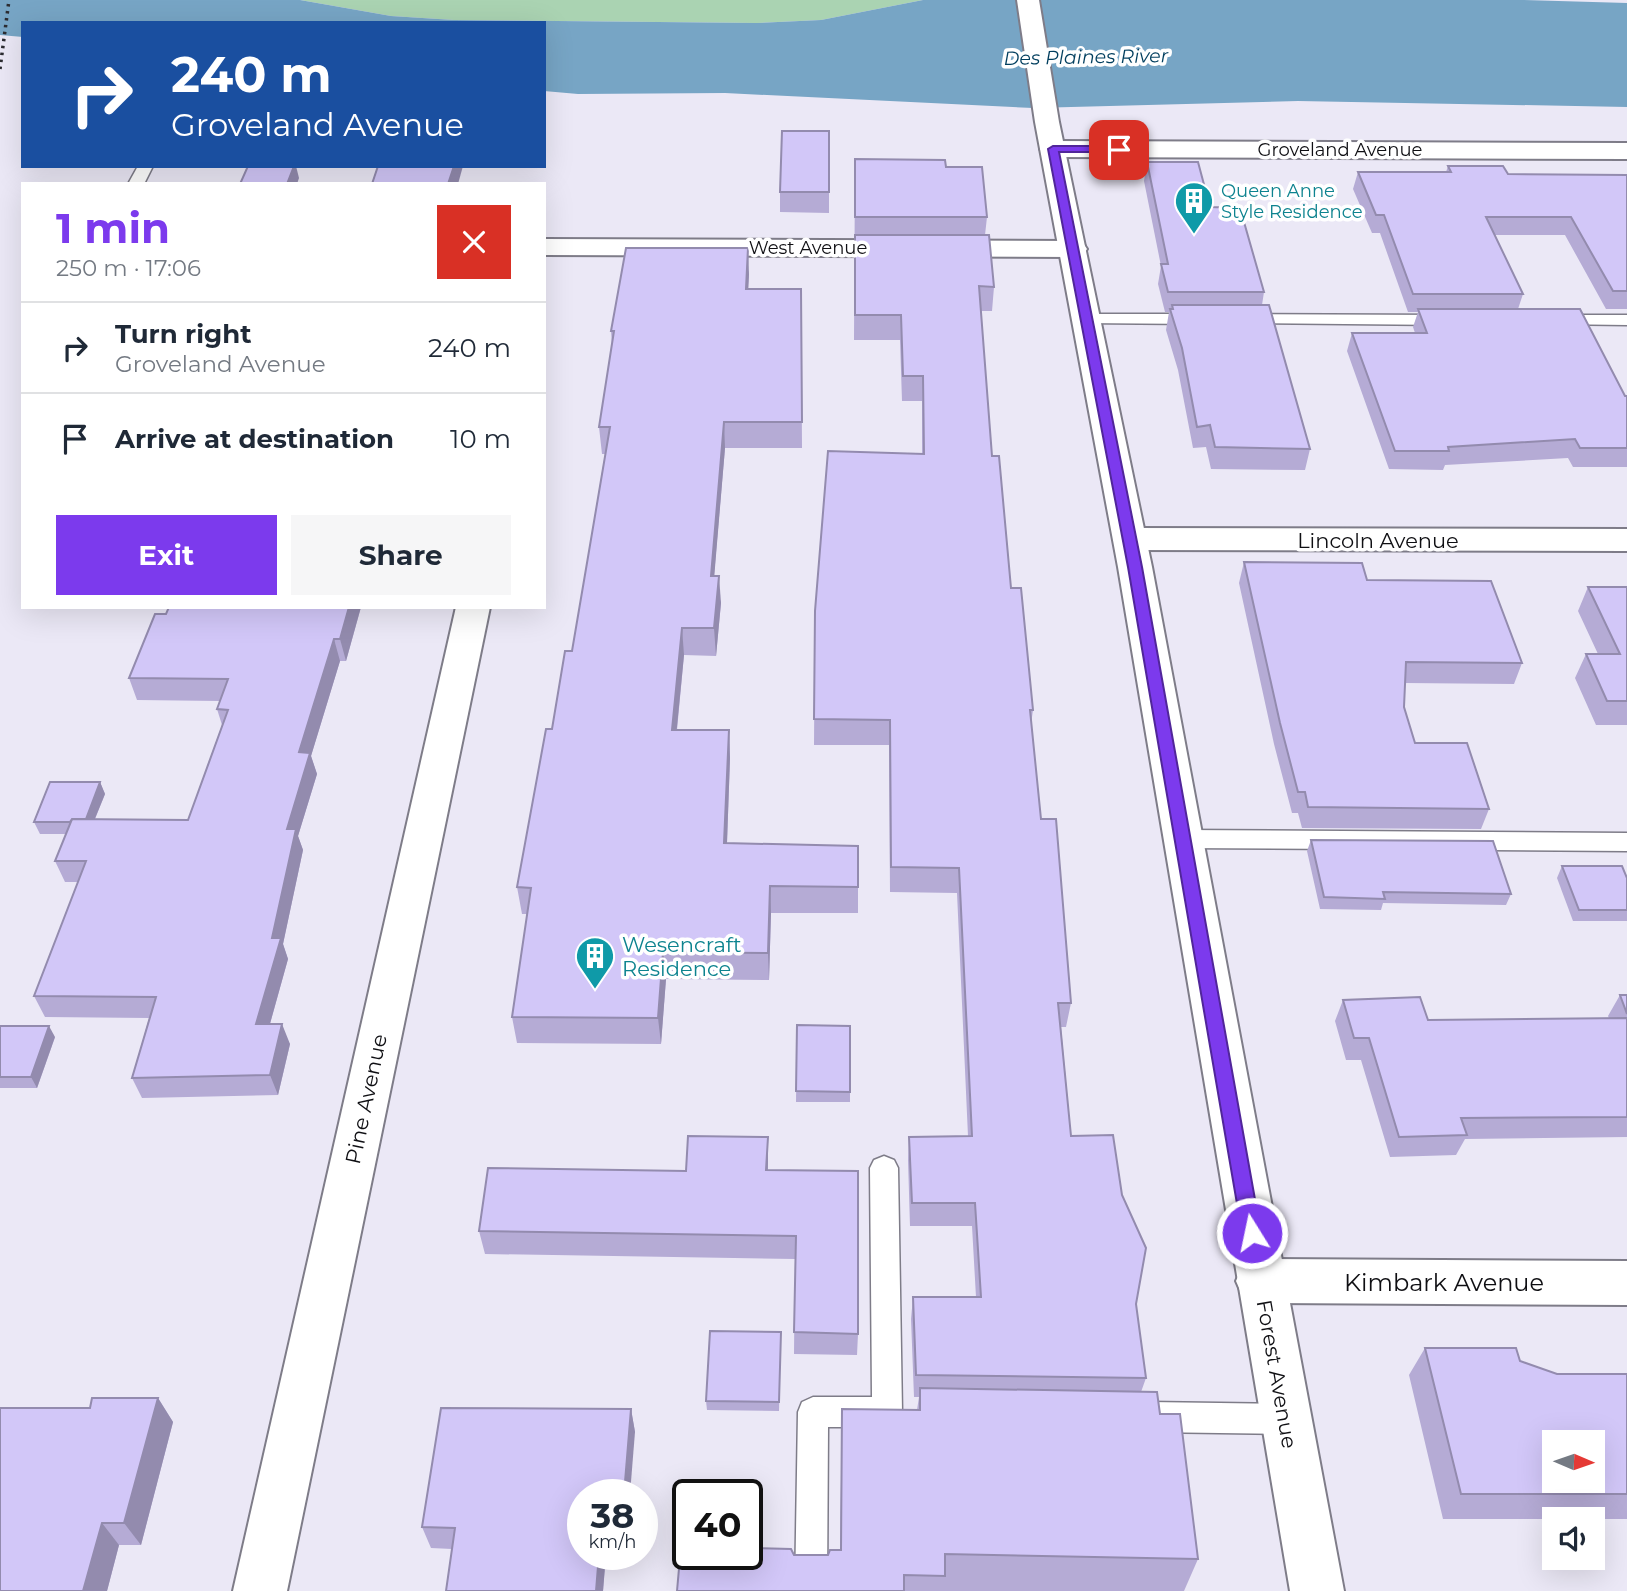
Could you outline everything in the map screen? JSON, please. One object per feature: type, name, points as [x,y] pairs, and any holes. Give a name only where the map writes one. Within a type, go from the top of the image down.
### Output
[{"type":"street","name":"Forest Avenue","points":[[1028,0],[1047,122],[1130,539],[1317,1591]]},
{"type":"street","name":"Groveland Avenue","points":[[1053,149],[1627,151]]},
{"type":"street","name":"West Avenue","points":[[547,247],[1073,249]]},
{"type":"street","name":"Lincoln Avenue","points":[[1130,539],[1627,540]]},
{"type":"street","name":"Pine Avenue","points":[[260,1591],[472,609]]},
{"type":"street","name":"Kimbark Avenue","points":[[1260,1281],[1627,1283]]},
{"type":"lane","points":[[1088,319],[1463,320]]},
{"type":"lane","points":[[1545,320],[1627,320]]},
{"type":"lane","points":[[1182,839],[1627,842]]},
{"type":"lane","points":[[811,1591],[813,1412],[901,1413],[884,1168]]},
{"type":"lane","points":[[1122,1416],[1286,1419]]},
{"type":"green space","points":[[300,0],[923,0],[821,20],[757,23],[454,20],[391,16]]},
{"type":"water","name":"Des Plaines River","points":[[0,0],[300,0],[391,16],[454,20],[757,23],[821,20],[923,0],[1524,0],[1627,3],[1627,107],[1298,101],[1033,108],[725,93],[578,94],[546,91],[546,21],[21,21],[21,37],[0,35]]},
{"type":"building","points":[[782,131],[829,131],[829,192],[780,192]]},
{"type":"building","points":[[855,159],[945,160],[946,167],[982,167],[987,217],[855,217]]},
{"type":"building","points":[[1147,162],[1198,162],[1210,207],[1240,208],[1264,292],[1168,292],[1161,264],[1168,264]]},
{"type":"building","points":[[1448,166],[1503,166],[1508,174],[1627,175],[1627,291],[1613,291],[1571,217],[1486,217],[1523,294],[1413,294],[1384,215],[1376,215],[1358,172],[1451,172]]},
{"type":"building","points":[[247,168],[293,168],[288,182],[241,182]]},
{"type":"building","points":[[377,168],[453,168],[449,182],[373,182]]},
{"type":"building","points":[[855,235],[989,235],[994,287],[979,286],[992,456],[999,456],[1011,588],[1021,588],[1041,819],[1056,819],[1071,1003],[1058,1003],[1071,1136],[1113,1135],[1122,1195],[1146,1248],[1136,1304],[1146,1378],[916,1375],[913,1297],[981,1297],[975,1203],[912,1203],[909,1137],[972,1136],[959,868],[891,867],[890,720],[814,719],[815,611],[828,451],[924,454],[923,376],[903,376],[901,315],[855,315]]},
{"type":"building","points":[[626,248],[748,248],[746,289],[801,289],[802,422],[724,422],[711,576],[719,576],[714,628],[682,628],[672,730],[729,730],[724,843],[858,846],[858,887],[770,886],[768,953],[663,952],[658,1018],[512,1017],[531,888],[517,887],[546,729],[552,729],[565,651],[572,651],[610,427],[599,427],[614,331],[611,331]]},
{"type":"building","points":[[1172,305],[1269,305],[1310,449],[1215,447],[1210,425],[1197,427],[1182,348],[1170,309],[1173,309]]},
{"type":"building","points":[[1418,309],[1580,309],[1627,396],[1627,448],[1580,448],[1575,439],[1448,447],[1449,451],[1395,451],[1352,333],[1427,333]]},
{"type":"building","points":[[1244,562],[1362,563],[1367,580],[1491,581],[1522,663],[1406,662],[1404,707],[1415,743],[1467,743],[1489,809],[1308,807],[1305,792],[1298,792]]},
{"type":"building","points":[[1588,587],[1627,587],[1627,701],[1607,701],[1586,654],[1620,654]]},
{"type":"building","points":[[168,609],[348,609],[340,639],[334,639],[299,752],[310,753],[287,829],[296,829],[272,938],[281,938],[256,1024],[282,1024],[270,1075],[132,1078],[156,997],[34,996],[86,861],[55,861],[72,819],[188,820],[228,710],[217,709],[228,679],[129,678],[155,614],[166,614]]},
{"type":"building","points":[[50,782],[100,782],[86,819],[34,822]]},
{"type":"building","points":[[1311,840],[1493,841],[1511,894],[1383,892],[1385,899],[1324,897]]},
{"type":"building","points":[[1562,866],[1622,866],[1627,878],[1627,910],[1579,910]]},
{"type":"building","points":[[1620,995],[1627,995],[1627,1014]]},
{"type":"building","points":[[1420,997],[1428,1020],[1627,1018],[1627,1117],[1461,1118],[1467,1135],[1399,1137],[1369,1038],[1354,1038],[1343,1000]]},
{"type":"building","points":[[797,1025],[850,1026],[850,1092],[796,1091]]},
{"type":"building","points":[[0,1026],[49,1026],[31,1077],[0,1077]]},
{"type":"building","points":[[688,1136],[768,1137],[766,1170],[858,1171],[858,1334],[794,1332],[796,1236],[479,1231],[488,1168],[686,1171]]},
{"type":"building","points":[[710,1331],[781,1332],[779,1402],[706,1401]]},
{"type":"building","points":[[1425,1348],[1516,1348],[1520,1361],[1557,1374],[1627,1374],[1627,1494],[1461,1494]]},
{"type":"building","points":[[920,1388],[1157,1392],[1160,1414],[1180,1414],[1198,1559],[945,1554],[945,1576],[904,1575],[904,1591],[677,1591],[679,1570],[763,1570],[763,1548],[791,1549],[794,1555],[828,1555],[830,1550],[841,1550],[842,1409],[920,1410]]},
{"type":"building","points":[[92,1398],[158,1398],[124,1523],[102,1523],[83,1591],[0,1591],[0,1408],[90,1408]]},
{"type":"building","points":[[441,1408],[631,1409],[625,1479],[567,1479],[567,1570],[598,1570],[596,1591],[446,1591],[455,1528],[422,1527]]},
{"type":"railway","points":[[0,69],[9,0]]},
{"type":"place","name":"Queen Anne Style Residence","points":[[1194,235]]},
{"type":"place","name":"Wesencraft Residence","points":[[595,990]]},
{"type":"route","points":[[1119,150],[1053,149],[1135,567],[1252,1233]]}]
